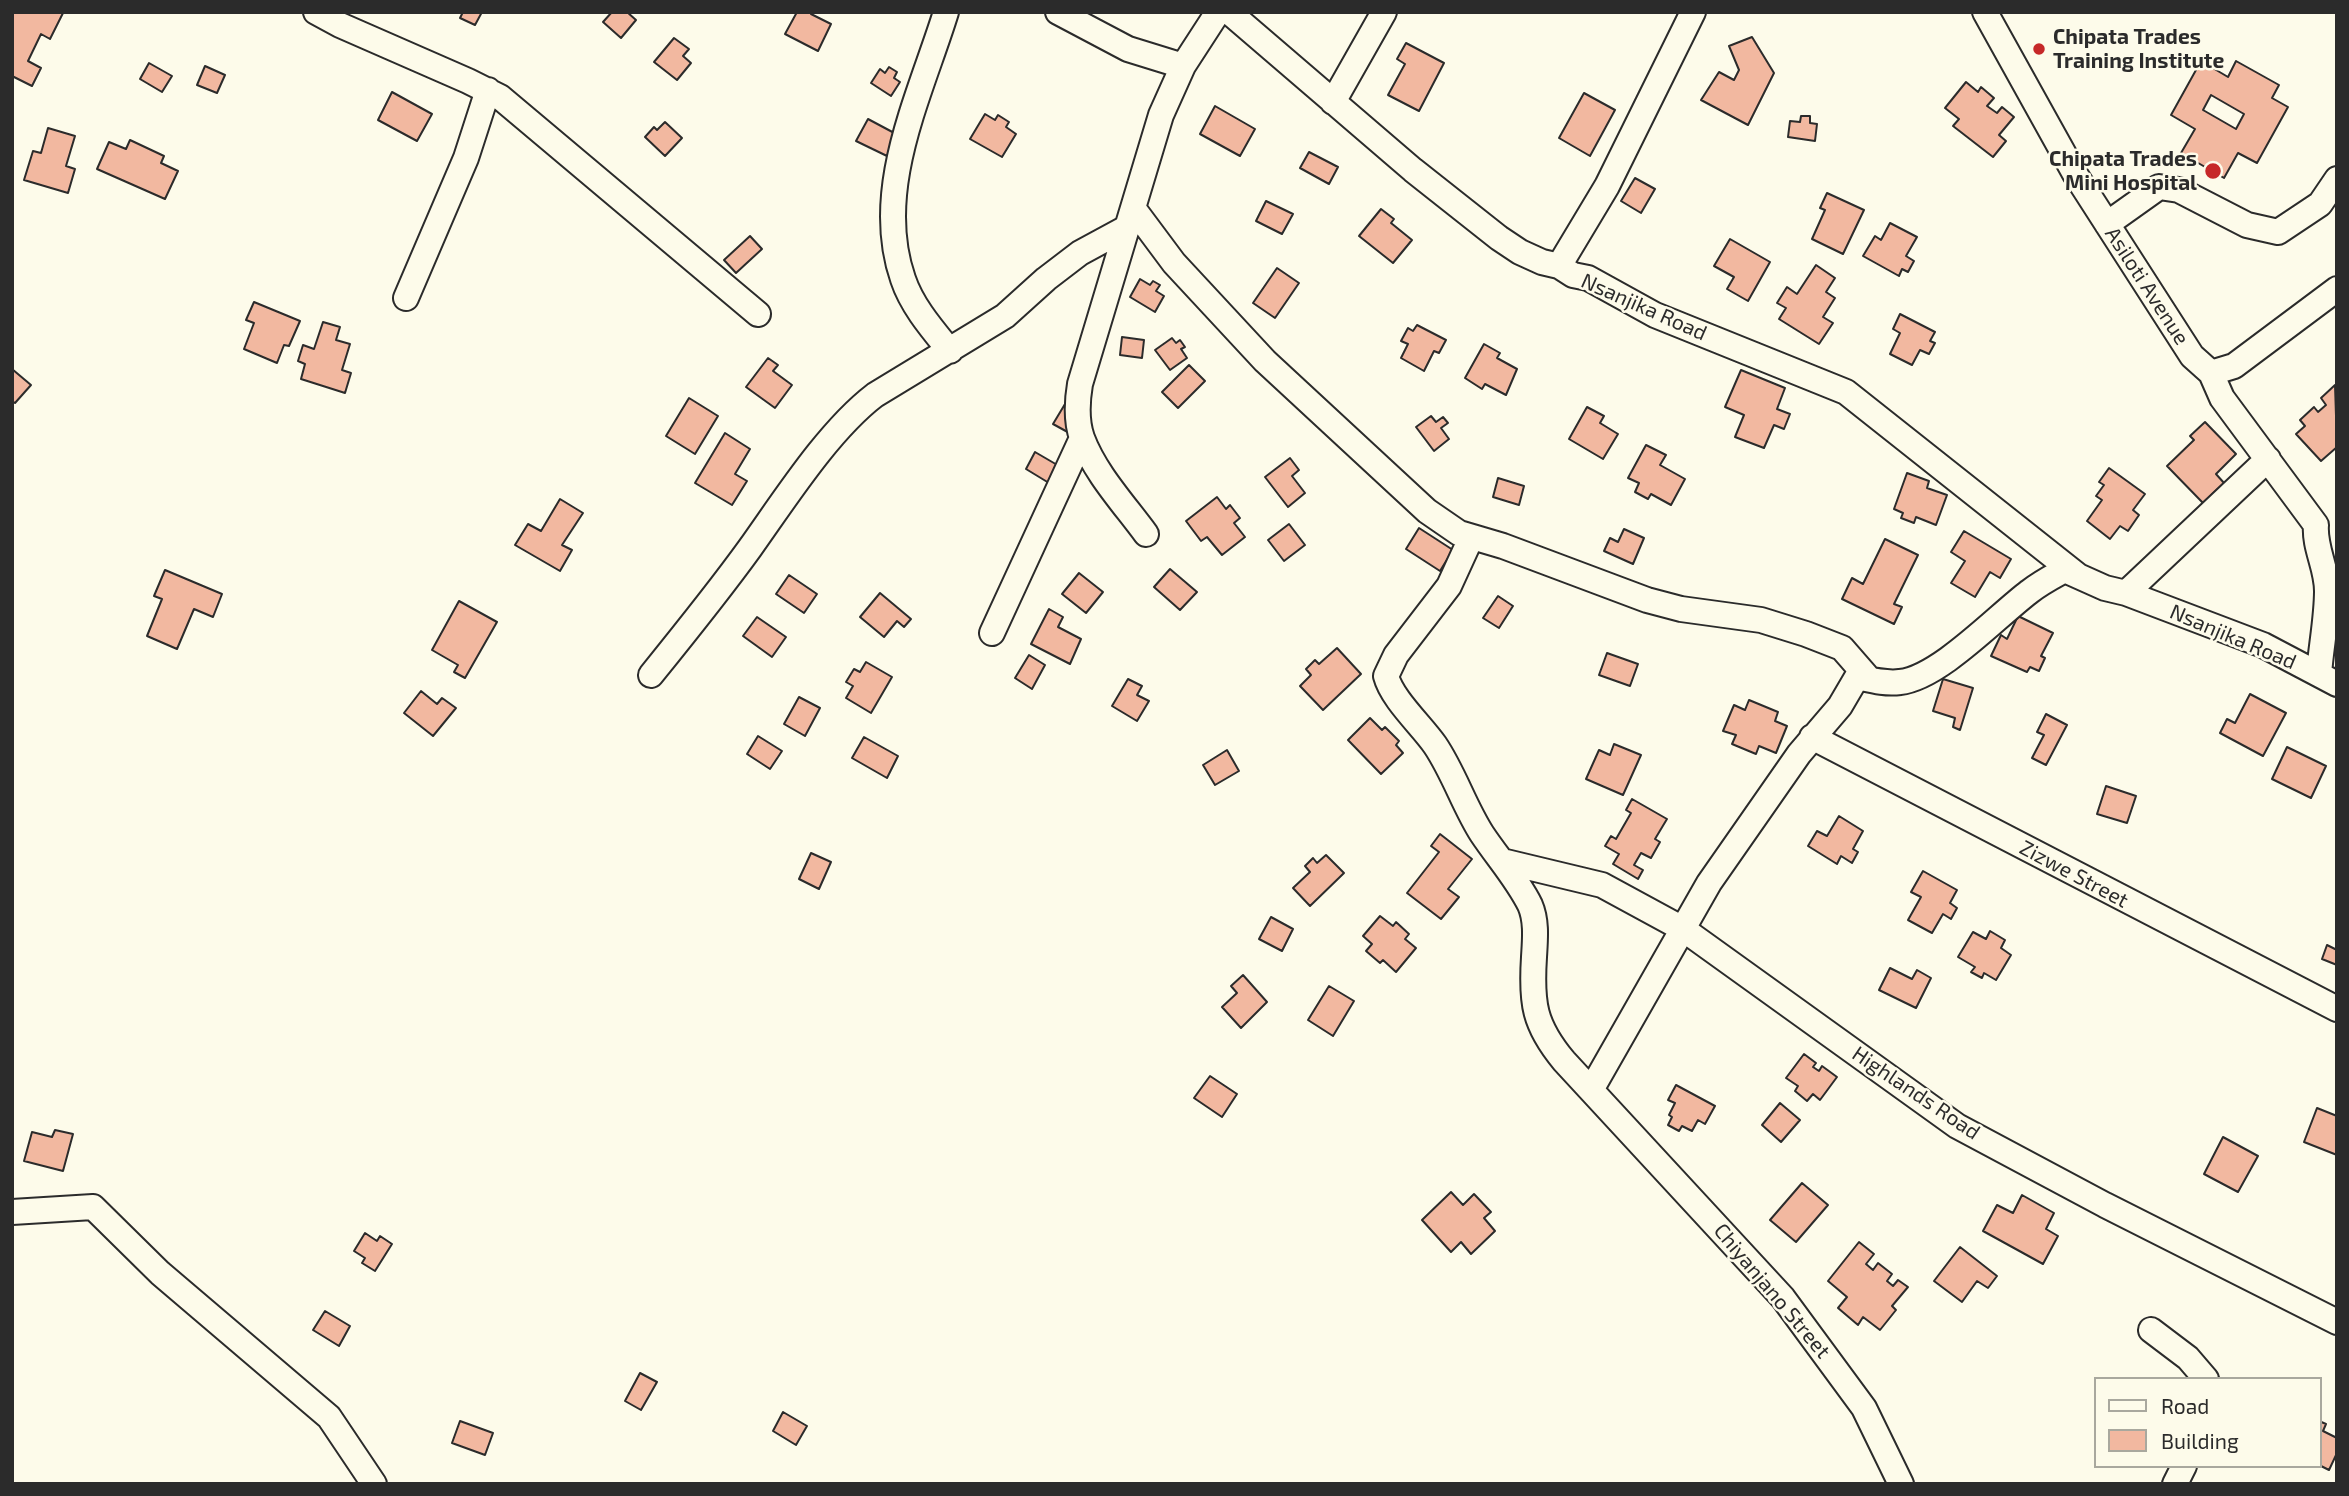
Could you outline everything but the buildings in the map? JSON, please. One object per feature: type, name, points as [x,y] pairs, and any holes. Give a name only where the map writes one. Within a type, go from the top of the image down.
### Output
[{"type":"street","points":[[316,12],[488,90],[513,107],[758,314]]},
{"type":"street","points":[[946,12],[903,144],[896,174],[894,212],[895,245],[903,280],[923,318],[950,351]]},
{"type":"street","points":[[1058,12],[1128,49],[1183,66]]},
{"type":"street","points":[[1146,534],[1104,477],[1082,438],[1078,421],[1080,384],[1161,115],[1183,66],[1217,12]]},
{"type":"street","name":"Nsanjika Road","points":[[1229,12],[1333,102],[1499,238],[1542,262],[1588,278],[1655,315],[1846,392],[2077,575],[2105,588],[2126,593],[2263,645],[2328,679]]},
{"type":"street","points":[[1333,102],[1384,12]]},
{"type":"street","points":[[1559,266],[1608,187],[1693,12]]},
{"type":"street","name":"Asiloti Avenue","points":[[1985,12],[2076,174],[2192,356],[2211,373],[2222,398],[2316,525],[2316,543],[2325,570],[2327,591],[2328,679]]},
{"type":"street","points":[[406,298],[466,158],[488,90]]},
{"type":"street","points":[[2107,224],[2159,187],[2179,190],[2247,225],[2278,232],[2320,204],[2337,179]]},
{"type":"street","points":[[651,675],[845,422],[875,395],[1005,316],[1046,279],[1130,218]]},
{"type":"street","points":[[1130,218],[1265,361],[1447,527],[1655,603],[1761,620],[1806,634],[1842,648],[1869,679]]},
{"type":"street","points":[[2211,373],[2234,366],[2337,289]]},
{"type":"street","points":[[992,633],[1082,438]]},
{"type":"street","points":[[2126,593],[2268,459]]},
{"type":"street","name":"Chiyanjano Street","points":[[1471,538],[1449,586],[1396,655],[1387,676],[1392,690],[1437,748],[1470,813],[1522,889],[1532,909],[1536,939],[1533,982],[1538,1021],[1551,1046],[1783,1298],[1864,1409],[1901,1484]]},
{"type":"street","points":[[1591,1090],[1731,850],[1812,737],[1840,706],[1857,677],[1880,682],[1902,682],[1924,674],[1947,659],[2041,584],[2062,572],[2077,575]]},
{"type":"street","name":"Zizwe Street","points":[[1812,737],[2337,1009]]},
{"type":"street","name":"Highlands Road","points":[[1502,861],[1602,885],[1683,929],[1957,1126],[2105,1205],[2337,1322]]},
{"type":"street","points":[[12,1212],[93,1207],[160,1273],[329,1417],[374,1484]]},
{"type":"street","points":[[2151,1330],[2188,1359],[2204,1377]]},
{"type":"street","points":[[2175,1484],[2183,1468]]},
{"type":"place","name":"Chipata Trades Training Institute","points":[[2039,49]]},
{"type":"place","name":"Chipata Trades Mini Hospital","points":[[2213,171]]}]
